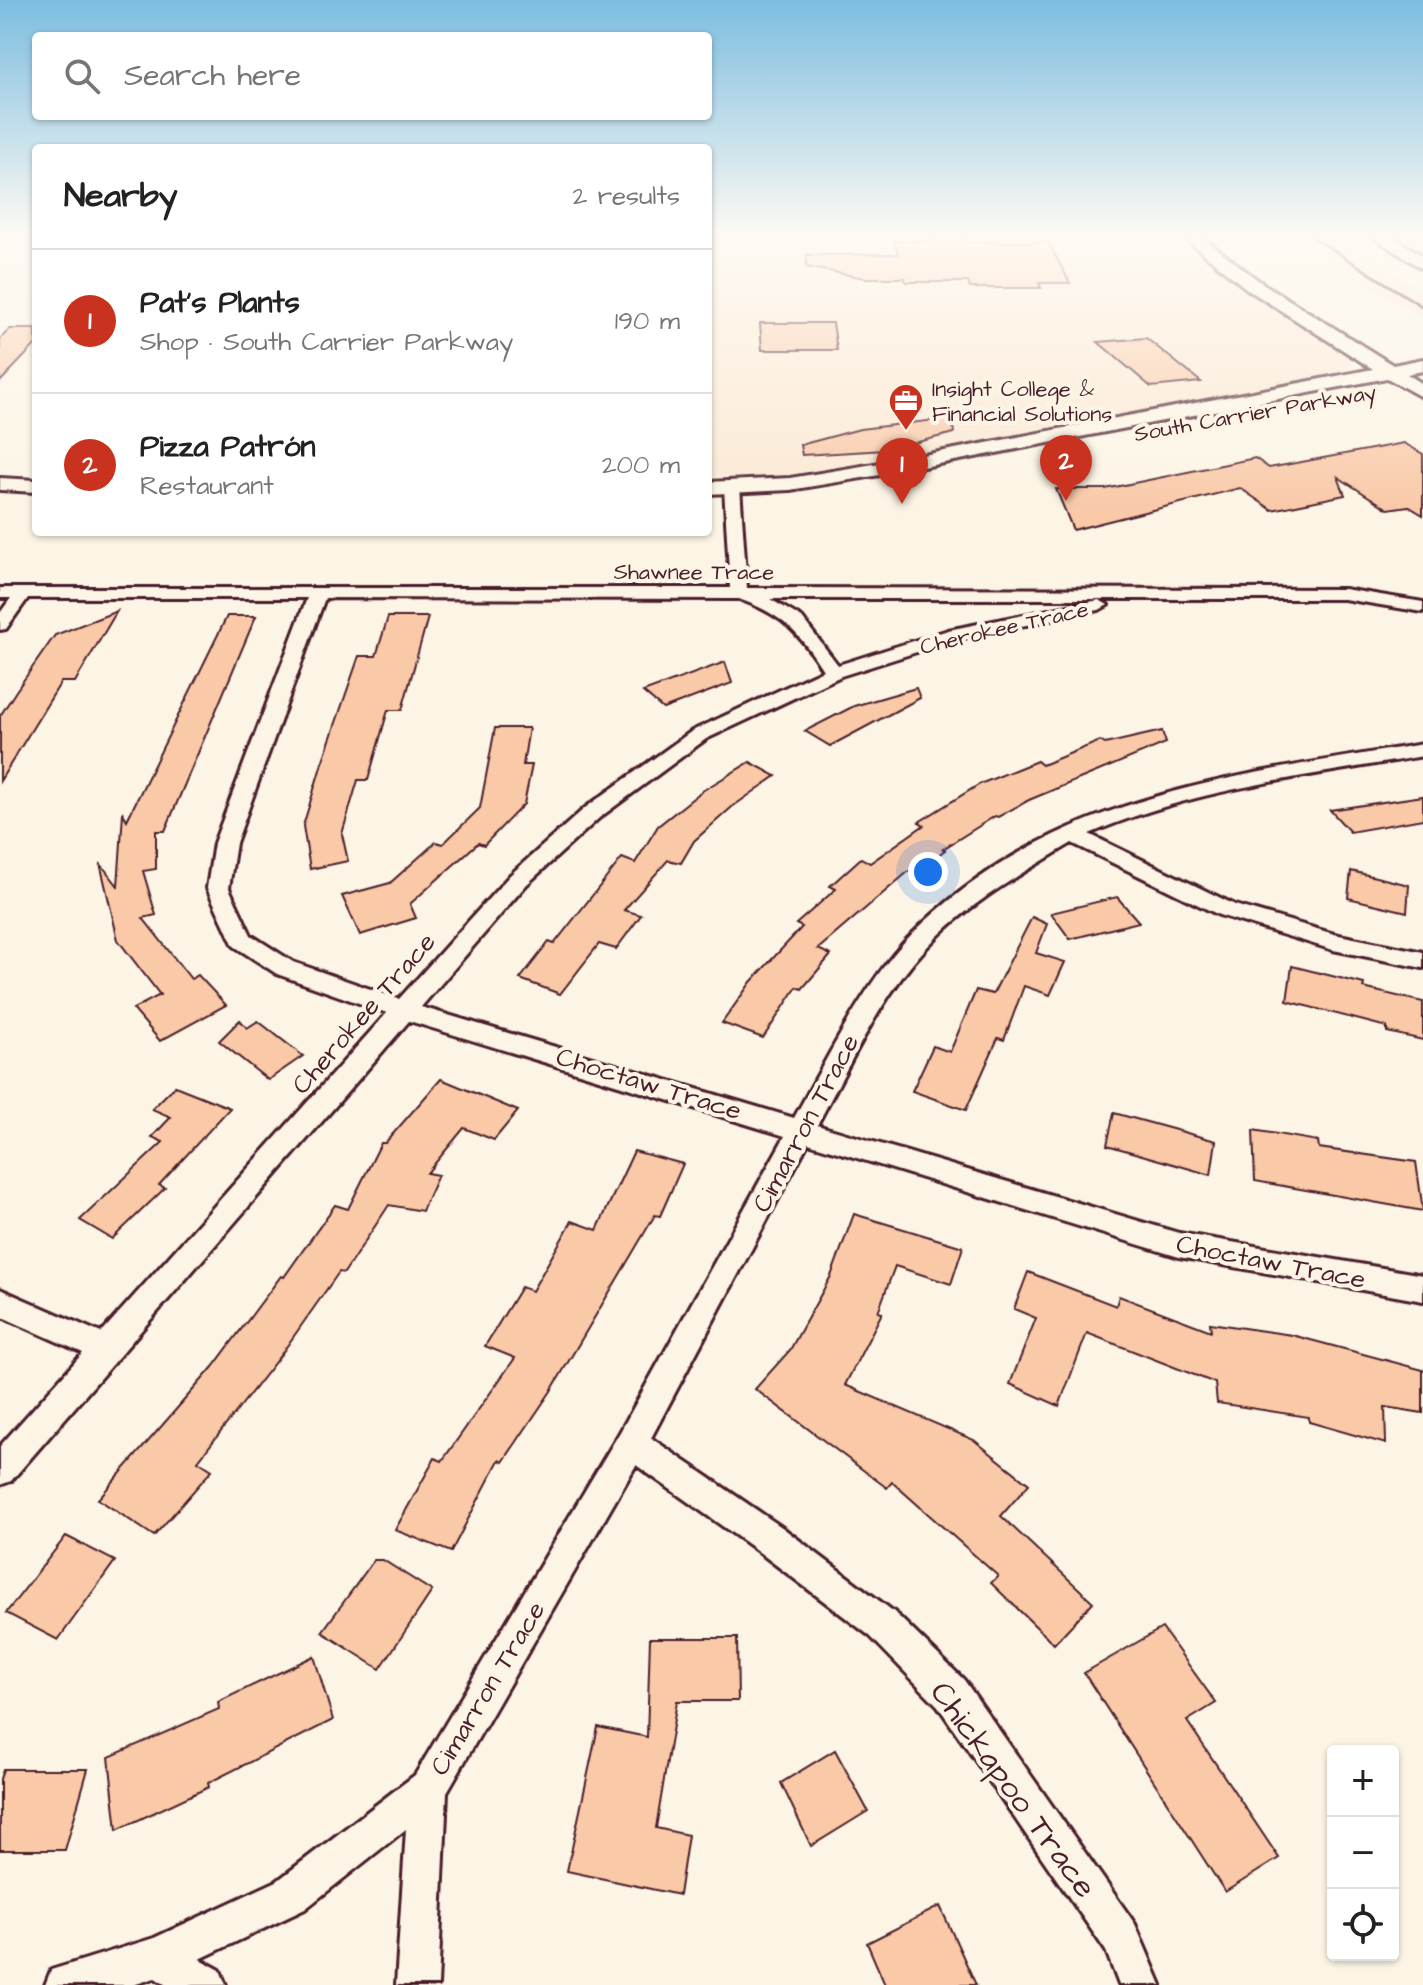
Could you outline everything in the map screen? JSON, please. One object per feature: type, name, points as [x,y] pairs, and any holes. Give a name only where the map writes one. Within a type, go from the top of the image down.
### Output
[{"type":"main road","points":[[1318,327],[1387,371],[1420,377]]},
{"type":"main road","points":[[1391,349],[1420,377]]},
{"type":"main road","name":"South Carrier Parkway","points":[[712,503],[733,495],[1387,371]]},
{"type":"main road","name":"South Carrier Parkway","points":[[712,489],[733,495],[874,488],[1420,377]]},
{"type":"main road","points":[[0,484],[32,486]]},
{"type":"main road","points":[[0,505],[32,507]]},
{"type":"street","points":[[733,495],[739,593],[778,606],[801,622],[834,672]]},
{"type":"street","name":"Shawnee Trace","points":[[0,593],[1344,594],[1423,607]]},
{"type":"street","points":[[0,625],[23,593]]},
{"type":"street","name":"Choctaw Trace","points":[[318,593],[225,843],[218,888],[242,940],[285,968],[403,1010],[1179,1245],[1423,1288]]},
{"type":"street","name":"Cherokee Trace","points":[[0,1470],[518,880],[592,813],[650,768],[699,735],[834,672],[954,634],[1079,608],[1177,594]]},
{"type":"street","name":"Cimarron Trace","points":[[66,1985],[158,1957],[291,1895],[428,1788],[631,1443],[859,1024],[918,942],[974,893],[1071,834],[1119,813],[1194,790],[1423,750]]},
{"type":"street","points":[[1071,834],[1227,910],[1333,942],[1423,960]]},
{"type":"street","points":[[0,1302],[105,1349]]},
{"type":"street","name":"Chickapoo Trace","points":[[631,1443],[771,1540],[882,1624],[951,1693],[1121,1938],[1140,1985]]},
{"type":"street","name":"Cimarron Trace","points":[[417,1985],[428,1788]]},
{"type":"street","points":[[158,1957],[205,1985]]},
{"type":"shaded area","points":[[712,327],[1307,327],[1352,358],[1348,370],[963,446],[777,476],[712,477]]},
{"type":"building","points":[[760,327],[834,327],[837,350],[762,350]]},
{"type":"building","points":[[10,329],[32,329],[32,348],[0,382],[0,339]]},
{"type":"building","points":[[1146,338],[1201,382],[1151,387],[1098,342]]},
{"type":"building","points":[[952,418],[954,433],[886,450],[802,455],[800,445],[860,429]]},
{"type":"building","points":[[1404,443],[1423,454],[1423,515],[1408,506],[1388,509],[1338,477],[1345,495],[1272,510],[1240,488],[1073,530],[1056,489],[1105,489],[1255,458],[1269,468]]},
{"type":"building","points":[[117,611],[75,682],[61,682],[0,781],[0,716],[16,691],[55,635]]},
{"type":"building","points":[[227,616],[256,616],[165,831],[156,831],[156,869],[143,871],[156,915],[143,918],[191,979],[198,975],[226,1005],[160,1041],[133,1009],[160,995],[118,940],[100,863],[118,886],[123,813],[127,820]]},
{"type":"building","points":[[388,617],[428,617],[402,710],[388,710],[368,780],[358,780],[342,834],[348,861],[310,869],[303,826],[322,763],[359,656],[376,656]]},
{"type":"building","points":[[725,662],[732,683],[663,709],[643,692]]},
{"type":"building","points":[[916,688],[920,698],[830,746],[805,731],[854,706]]},
{"type":"building","points":[[495,728],[529,728],[523,765],[532,765],[524,804],[484,845],[478,843],[410,904],[416,918],[360,935],[342,896],[390,883],[436,842],[443,844],[480,808]]},
{"type":"building","points":[[1162,731],[1166,743],[995,816],[943,849],[913,874],[909,871],[818,949],[831,955],[802,989],[797,987],[763,1038],[722,1023],[751,982],[802,927],[796,924],[836,889],[830,886],[861,858],[870,863],[924,825],[919,822],[980,784],[1037,761],[1042,765],[1100,741],[1105,744]]},
{"type":"building","points":[[750,762],[776,776],[732,807],[694,841],[681,863],[668,860],[624,910],[641,915],[616,949],[599,944],[560,994],[520,979],[549,942],[554,944],[622,858],[635,863],[658,826],[702,791]]},
{"type":"building","points":[[1423,796],[1423,819],[1350,832],[1330,810]]},
{"type":"building","points":[[1351,871],[1409,885],[1407,912],[1348,898]]},
{"type":"building","points":[[1117,897],[1139,922],[1070,939],[1051,913]]},
{"type":"building","points":[[1032,917],[1047,924],[1036,953],[1065,962],[1050,995],[1024,986],[1004,1040],[998,1038],[966,1110],[912,1091],[933,1046],[950,1052],[976,990],[993,994]]},
{"type":"building","points":[[1292,966],[1423,1002],[1423,1040],[1387,1032],[1387,1027],[1287,1001]]},
{"type":"building","points":[[240,1020],[247,1028],[258,1021],[303,1056],[268,1080],[219,1041]]},
{"type":"building","points":[[441,1079],[518,1111],[494,1140],[464,1128],[427,1173],[438,1175],[422,1211],[389,1205],[344,1273],[339,1272],[282,1353],[198,1461],[212,1470],[154,1536],[98,1499],[213,1367],[281,1276],[284,1277],[335,1205],[348,1209],[381,1143],[385,1143]]},
{"type":"building","points":[[175,1086],[230,1108],[159,1185],[165,1188],[112,1239],[80,1220],[163,1142],[152,1137],[171,1117],[152,1109]]},
{"type":"building","points":[[1114,1113],[1216,1141],[1211,1175],[1107,1145]]},
{"type":"building","points":[[1253,1130],[1318,1141],[1319,1148],[1416,1162],[1423,1211],[1255,1181]]},
{"type":"building","points":[[634,1151],[683,1164],[660,1216],[655,1215],[551,1391],[503,1462],[499,1460],[451,1552],[395,1530],[435,1458],[442,1461],[515,1358],[485,1346],[521,1287],[532,1291],[572,1221],[597,1230]]},
{"type":"building","points":[[854,1214],[963,1247],[951,1284],[895,1266],[878,1312],[882,1313],[845,1385],[974,1440],[1029,1484],[1001,1516],[1093,1602],[1054,1644],[991,1583],[998,1576],[892,1482],[887,1488],[755,1389],[790,1350],[831,1276]]},
{"type":"building","points":[[1028,1272],[1116,1306],[1119,1296],[1211,1331],[1210,1323],[1292,1335],[1423,1370],[1423,1413],[1385,1407],[1386,1444],[1309,1422],[1309,1417],[1217,1403],[1215,1383],[1087,1333],[1059,1406],[1010,1384],[1036,1318],[1014,1309]]},
{"type":"building","points":[[66,1536],[115,1561],[58,1640],[6,1613]]},
{"type":"building","points":[[374,1560],[383,1560],[432,1591],[380,1669],[322,1632]]},
{"type":"building","points":[[1162,1628],[1216,1703],[1187,1721],[1279,1858],[1225,1892],[1084,1673]]},
{"type":"building","points":[[650,1638],[737,1638],[738,1701],[677,1701],[656,1828],[688,1835],[679,1895],[567,1871],[598,1727],[647,1737]]},
{"type":"building","points":[[314,1656],[333,1720],[208,1783],[209,1787],[117,1830],[109,1757],[219,1709],[218,1702]]},
{"type":"building","points":[[835,1750],[868,1811],[811,1846],[781,1783]]},
{"type":"building","points":[[3,1769],[88,1769],[65,1850],[0,1850],[0,1779]]},
{"type":"building","points":[[940,1906],[976,1985],[885,1985],[867,1943]]},
{"type":"place","name":"Insight College & Financial Solutions","points":[[906,432]]},
{"type":"place","name":"Pizza Patrón","points":[[1066,501]]},
{"type":"place","name":"Pat's Plants","points":[[902,504]]}]
